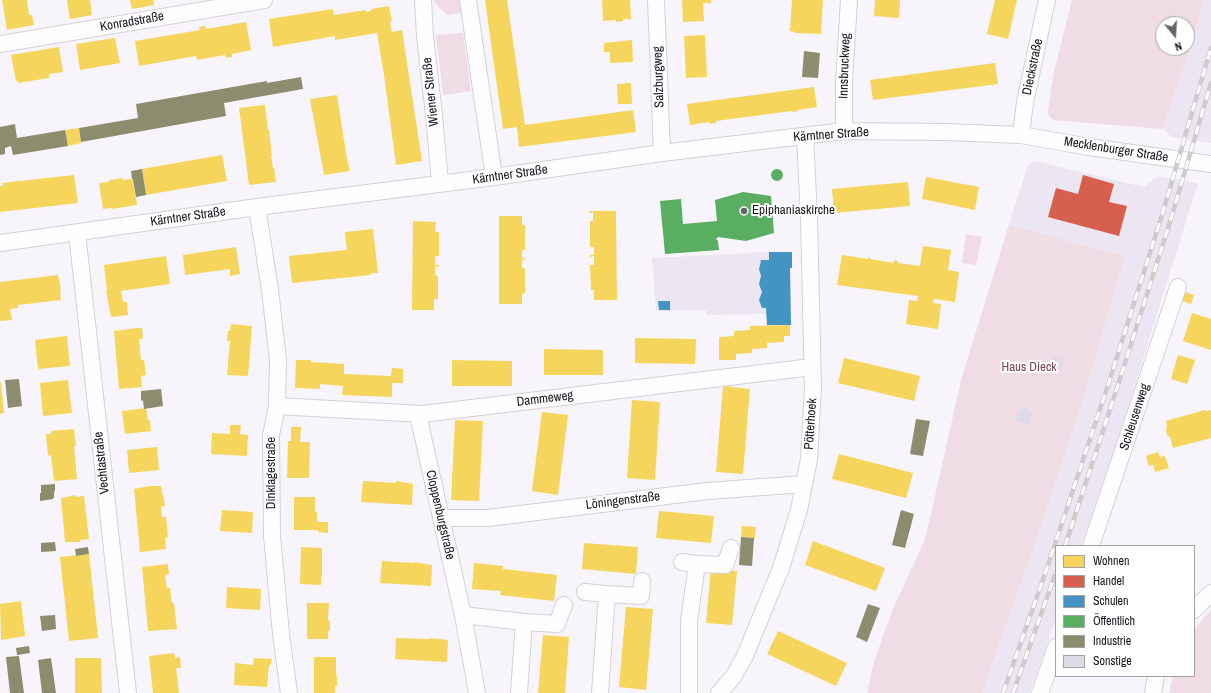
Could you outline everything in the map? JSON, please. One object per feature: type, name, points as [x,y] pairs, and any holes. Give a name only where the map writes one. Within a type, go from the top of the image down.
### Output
[{"type":"street","name":"Konradstraße","points":[[0,44],[264,0]]},
{"type":"street","name":"Wiener Straße","points":[[423,0],[425,36],[440,183]]},
{"type":"street","points":[[468,0],[494,177]]},
{"type":"street","name":"Salzburgweg","points":[[656,0],[662,153]]},
{"type":"street","name":"Innsbruckweg","points":[[844,131],[844,82],[849,0]]},
{"type":"street","name":"Dieckstraße","points":[[1021,135],[1025,102],[1047,0]]},
{"type":"street","name":"Kärntner Straße","points":[[0,243],[662,153],[844,131],[944,132],[1021,135]]},
{"type":"street","name":"Mecklenburger Straße","points":[[1021,135],[1089,147],[1211,164]]},
{"type":"street","name":"Pötterhoek","points":[[719,693],[733,677],[752,641],[793,532],[809,459],[813,388],[805,136]]},
{"type":"street","name":"Dinklagestraße","points":[[257,207],[270,290],[278,360],[277,406],[271,435],[272,536],[288,693]]},
{"type":"street","name":"Vechtastraße","points":[[77,233],[128,693]]},
{"type":"street","name":"Schleusenweg","points":[[1091,545],[1178,287]]},
{"type":"street","name":"Dammeweg","points":[[277,406],[418,415],[812,367]]},
{"type":"street","name":"Cloppenburgstraße","points":[[418,415],[463,615],[478,693]]},
{"type":"street","name":"Löningenstraße","points":[[441,518],[488,518],[707,491],[804,484]]},
{"type":"street","points":[[689,693],[690,563],[725,566],[731,548]]},
{"type":"street","points":[[585,592],[641,596],[642,581]]},
{"type":"street","points":[[1195,609],[1211,593]]},
{"type":"street","points":[[600,693],[607,594]]},
{"type":"street","points":[[463,615],[557,624],[564,605]]},
{"type":"street","points":[[519,693],[524,622]]},
{"type":"street","points":[[1040,693],[1055,650]]},
{"type":"street","points":[[1153,693],[1156,677]]},
{"type":"shaded area","points":[[1204,0],[1211,0],[1211,143],[1171,137],[1163,129],[1188,56],[1195,56],[1196,31]]},
{"type":"shaded area","points":[[1035,161],[1144,187],[1158,176],[1198,183],[1120,433],[1081,545],[1055,545],[1055,621],[1030,693],[982,693],[1036,540],[1085,393],[1125,256],[1009,225],[1027,167],[1030,163]]},
{"type":"shaded area","points":[[792,252],[792,268],[790,268],[791,325],[767,325],[766,314],[707,315],[706,310],[656,311],[652,258]]},
{"type":"green space","points":[[434,0],[463,0],[465,12],[447,15],[434,2]]},
{"type":"green space","points":[[1072,0],[1204,0],[1195,34],[1195,16],[1155,16],[1155,56],[1188,56],[1163,129],[1053,120],[1049,116],[1048,112],[1053,76]]},
{"type":"green space","points":[[463,33],[471,91],[443,95],[436,35]]},
{"type":"green space","name":"Haus Dieck","points":[[1009,225],[1125,256],[1085,393],[1036,540],[982,693],[867,693],[873,666],[893,609],[925,539],[961,380]]},
{"type":"green space","points":[[966,234],[982,237],[976,265],[962,263]]},
{"type":"green space","points":[[1211,610],[1211,693],[1169,693],[1173,677],[1195,677],[1195,629]]},
{"type":"building: Wohnen","points":[[2,0],[27,0],[29,15],[32,15],[34,25],[7,30]]},
{"type":"building: Wohnen","points":[[67,0],[90,0],[92,15],[70,19]]},
{"type":"building: Wohnen","points":[[130,0],[153,0],[154,5],[132,9]]},
{"type":"building: Wohnen","points":[[485,0],[507,0],[525,125],[633,110],[636,132],[519,147],[517,127],[503,129]]},
{"type":"building: Wohnen","points":[[602,0],[630,0],[631,19],[623,19],[623,21],[616,22],[616,20],[603,21]]},
{"type":"building: Wohnen","points":[[682,0],[711,0],[711,3],[703,3],[704,21],[683,22]]},
{"type":"building: Wohnen","points":[[792,0],[823,0],[821,34],[795,33],[790,31]]},
{"type":"building: Wohnen","points":[[875,0],[900,0],[899,18],[874,16]]},
{"type":"building: Wohnen","points":[[995,0],[1017,0],[1008,39],[987,34]]},
{"type":"building: Wohnen","points":[[389,6],[392,21],[390,22],[392,32],[402,30],[422,161],[396,165],[377,33],[335,40],[335,36],[273,47],[269,19],[333,9],[334,15],[366,10],[366,12],[371,11],[371,9]]},
{"type":"building: Wohnen","points":[[246,22],[251,50],[232,54],[232,57],[226,58],[225,55],[197,60],[196,56],[139,66],[135,41],[200,30],[199,27],[203,26],[205,26],[206,29]]},
{"type":"building: Wohnen","points":[[705,35],[707,77],[686,78],[684,36]]},
{"type":"building: Wohnen","points":[[115,38],[120,63],[80,70],[76,44]]},
{"type":"building: Wohnen","points":[[632,40],[633,62],[610,63],[610,52],[604,52],[604,43]]},
{"type":"building: Wohnen","points":[[59,47],[63,72],[49,74],[49,78],[18,83],[18,80],[16,81],[11,55]]},
{"type":"building: Wohnen","points":[[995,63],[998,84],[873,100],[870,80]]},
{"type":"building: Wohnen","points":[[631,83],[632,104],[618,104],[617,84]]},
{"type":"building: Wohnen","points":[[814,87],[817,107],[792,112],[716,121],[716,123],[709,124],[709,122],[690,125],[687,104]]},
{"type":"building: Wohnen","points":[[337,95],[350,171],[324,175],[310,99]]},
{"type":"building: Wohnen","points":[[265,105],[271,156],[276,182],[249,185],[239,108]]},
{"type":"building: Wohnen","points":[[79,128],[81,143],[68,146],[65,130]]},
{"type":"building: Wohnen","points":[[222,155],[227,181],[146,195],[142,169]]},
{"type":"building: Wohnen","points":[[74,175],[78,203],[0,212],[0,186],[3,186],[2,183]]},
{"type":"building: Wohnen","points":[[926,177],[979,187],[975,210],[922,199]]},
{"type":"building: Wohnen","points":[[123,178],[123,180],[133,179],[137,205],[103,209],[99,183]]},
{"type":"building: Wohnen","points":[[908,182],[910,206],[834,213],[832,189]]},
{"type":"building: Wohnen","points":[[589,211],[616,211],[617,300],[594,300],[594,290],[591,290],[590,265],[594,265],[594,256],[590,257],[590,255],[594,255],[594,247],[590,247],[590,221],[593,221],[593,212],[589,213]]},
{"type":"building: Wohnen","points":[[499,216],[522,216],[522,225],[525,225],[525,250],[522,250],[522,258],[525,260],[522,260],[522,268],[525,268],[525,293],[522,294],[522,304],[499,304]]},
{"type":"building: Wohnen","points":[[413,221],[436,222],[435,232],[439,232],[439,256],[435,256],[435,265],[439,265],[439,267],[435,266],[435,275],[438,276],[438,299],[434,299],[434,310],[412,310]]},
{"type":"building: Wohnen","points":[[373,229],[378,273],[292,283],[289,256],[347,250],[345,232]]},
{"type":"building: Wohnen","points":[[923,246],[951,250],[948,270],[959,272],[955,302],[934,299],[933,303],[941,304],[938,329],[906,324],[909,300],[917,301],[918,296],[837,285],[842,255],[868,259],[870,257],[870,259],[894,263],[894,260],[898,261],[898,263],[920,266]]},
{"type":"building: Wohnen","points":[[236,247],[240,274],[230,276],[230,269],[185,275],[183,255]]},
{"type":"building: Wohnen","points":[[166,256],[170,284],[121,291],[123,302],[127,302],[128,315],[111,317],[106,291],[104,265]]},
{"type":"building: Wohnen","points":[[58,275],[61,289],[61,300],[18,305],[18,308],[10,309],[12,320],[0,321],[0,282]]},
{"type":"building: Wohnen","points":[[1185,292],[1194,295],[1191,304],[1182,301]]},
{"type":"building: Wohnen","points":[[1192,313],[1211,319],[1211,350],[1183,341]]},
{"type":"building: Wohnen","points":[[231,324],[252,326],[248,376],[227,375],[230,341],[227,341],[228,331],[230,331]]},
{"type":"building: Wohnen","points":[[790,325],[790,336],[784,336],[784,342],[767,343],[767,348],[752,349],[752,353],[736,354],[736,360],[719,360],[719,337],[734,336],[734,331],[750,330],[750,326]]},
{"type":"building: Wohnen","points":[[142,328],[143,339],[139,339],[141,360],[144,360],[146,375],[141,376],[142,387],[119,389],[114,331]]},
{"type":"building: Wohnen","points":[[67,336],[70,366],[38,369],[35,340]]},
{"type":"building: Wohnen","points":[[635,338],[696,339],[695,364],[635,363]]},
{"type":"building: Wohnen","points":[[544,349],[603,350],[603,375],[544,375]]},
{"type":"building: Wohnen","points":[[1178,355],[1195,360],[1187,384],[1171,379]]},
{"type":"building: Wohnen","points":[[844,358],[920,376],[914,401],[838,383]]},
{"type":"building: Wohnen","points":[[296,360],[311,360],[311,362],[344,364],[344,374],[391,376],[392,368],[403,369],[403,383],[392,383],[392,397],[342,395],[343,386],[320,384],[320,389],[295,388]]},
{"type":"building: Wohnen","points":[[452,360],[512,361],[512,386],[452,386]]},
{"type":"building: Wohnen","points":[[68,380],[72,413],[43,416],[40,383]]},
{"type":"building: Wohnen","points":[[0,382],[4,413],[0,414]]},
{"type":"building: Wohnen","points":[[723,386],[750,389],[743,474],[716,472]]},
{"type":"building: Wohnen","points":[[632,400],[660,402],[655,480],[627,478]]},
{"type":"building: Wohnen","points":[[146,408],[148,420],[150,420],[151,431],[125,434],[122,411]]},
{"type":"building: Wohnen","points":[[1205,410],[1211,410],[1211,438],[1173,448],[1170,437],[1167,435],[1166,421]]},
{"type":"building: Wohnen","points":[[542,412],[568,415],[558,495],[532,491]]},
{"type":"building: Wohnen","points":[[455,420],[483,421],[479,501],[451,500]]},
{"type":"building: Wohnen","points":[[230,425],[241,425],[240,434],[248,435],[247,456],[211,454],[212,433],[230,434]]},
{"type":"building: Wohnen","points":[[291,427],[301,427],[300,442],[310,442],[309,478],[287,478],[288,441],[291,441]]},
{"type":"building: Wohnen","points":[[74,429],[77,479],[54,481],[51,455],[48,456],[46,434],[51,434],[51,431]]},
{"type":"building: Wohnen","points":[[157,447],[159,470],[129,473],[127,450]]},
{"type":"building: Wohnen","points":[[1158,452],[1160,457],[1165,456],[1169,468],[1155,472],[1153,465],[1149,466],[1146,456]]},
{"type":"building: Wohnen","points":[[839,454],[913,473],[906,498],[832,479]]},
{"type":"building: Wohnen","points":[[363,481],[396,483],[396,481],[413,484],[412,505],[361,502]]},
{"type":"building: Wohnen","points":[[150,486],[161,486],[165,506],[161,506],[162,517],[166,517],[168,537],[165,538],[166,549],[140,552],[134,489]]},
{"type":"building: Wohnen","points":[[76,495],[76,497],[84,496],[89,539],[80,540],[80,542],[65,542],[61,498]]},
{"type":"building: Wohnen","points":[[294,497],[315,497],[317,522],[328,522],[328,533],[318,532],[318,530],[294,530]]},
{"type":"building: Wohnen","points":[[222,510],[253,512],[252,533],[220,531]]},
{"type":"building: Wohnen","points":[[659,511],[714,516],[711,543],[656,538]]},
{"type":"building: Wohnen","points":[[742,526],[756,527],[755,538],[741,537]]},
{"type":"building: Wohnen","points":[[813,541],[885,568],[876,591],[805,565]]},
{"type":"building: Wohnen","points":[[584,543],[638,547],[636,574],[582,569]]},
{"type":"building: Wohnen","points":[[301,547],[322,548],[321,585],[300,584]]},
{"type":"building: Wohnen","points":[[89,554],[98,638],[69,641],[60,557]]},
{"type":"building: Wohnen","points":[[382,561],[414,562],[432,565],[431,586],[380,583]]},
{"type":"building: Wohnen","points":[[474,563],[503,566],[503,569],[557,575],[554,601],[500,595],[501,591],[472,589]]},
{"type":"building: Wohnen","points":[[168,564],[169,574],[165,575],[167,588],[170,588],[172,603],[174,603],[177,629],[148,631],[142,567]]},
{"type":"building: Wohnen","points":[[711,568],[737,571],[732,625],[706,623]]},
{"type":"building: Wohnen","points":[[227,587],[261,589],[260,610],[226,608]]},
{"type":"building: Wohnen","points":[[21,601],[25,636],[1,640],[0,604]]},
{"type":"building: Wohnen","points":[[307,603],[329,603],[328,620],[330,621],[330,631],[328,631],[328,639],[307,639]]},
{"type":"building: Wohnen","points":[[626,607],[653,609],[646,690],[619,687]]},
{"type":"building: Wohnen","points":[[778,631],[847,663],[836,686],[767,654]]},
{"type":"building: Wohnen","points":[[543,635],[569,637],[565,693],[538,693]]},
{"type":"building: Wohnen","points":[[396,638],[430,638],[448,640],[447,662],[395,659]]},
{"type":"building: Wohnen","points":[[174,653],[175,658],[180,657],[181,668],[176,668],[179,693],[153,693],[149,656]]},
{"type":"building: Wohnen","points":[[314,657],[336,657],[337,686],[335,686],[335,693],[314,693]]},
{"type":"building: Wohnen","points":[[75,658],[101,658],[102,693],[75,693]]},
{"type":"building: Wohnen","points":[[254,658],[272,659],[271,665],[269,665],[267,687],[234,685],[235,663],[253,665]]},
{"type":"building: Handel","points":[[1083,175],[1114,184],[1109,202],[1127,206],[1119,236],[1048,217],[1056,188],[1078,194]]},
{"type":"building: Schulen","points":[[769,252],[792,252],[792,268],[790,268],[791,325],[767,325],[766,308],[762,308],[759,300],[762,292],[759,284],[761,276],[759,269],[760,260],[769,260]]},
{"type":"building: Schulen","points":[[658,301],[670,301],[670,310],[659,310]]},
{"type":"building: Öffentlich","points":[[775,169],[779,169],[783,175],[779,181],[775,181],[771,177],[771,173]]},
{"type":"building: Öffentlich","points":[[743,192],[771,196],[774,233],[746,241],[718,237],[716,239],[718,241],[719,250],[665,254],[660,201],[681,199],[683,224],[717,221],[715,200]]},
{"type":"building: Industrie","points":[[804,51],[820,53],[818,78],[802,77]]},
{"type":"building: Industrie","points":[[301,77],[303,89],[224,103],[226,116],[81,142],[79,128],[138,118],[136,104],[267,81],[267,83]]},
{"type":"building: Industrie","points":[[15,124],[17,138],[65,130],[68,146],[13,155],[11,146],[5,148],[5,154],[0,155],[0,127]]},
{"type":"building: Industrie","points":[[142,169],[146,195],[136,197],[131,171]]},
{"type":"building: Industrie","points":[[19,379],[22,406],[8,408],[5,380]]},
{"type":"building: Industrie","points":[[161,389],[163,406],[144,409],[143,400],[141,401],[141,391]]},
{"type":"building: Industrie","points":[[916,419],[930,421],[923,456],[910,454]]},
{"type":"building: Industrie","points":[[55,484],[54,498],[40,501],[41,485]]},
{"type":"building: Industrie","points":[[901,510],[914,514],[905,548],[892,545]]},
{"type":"building: Industrie","points":[[741,537],[754,538],[752,566],[739,565]]},
{"type":"building: Industrie","points":[[55,542],[56,551],[41,552],[41,543]]},
{"type":"building: Industrie","points":[[88,547],[89,554],[76,556],[75,549]]},
{"type":"building: Industrie","points":[[868,604],[880,608],[867,642],[856,637]]},
{"type":"building: Industrie","points":[[55,615],[56,629],[42,631],[40,616]]},
{"type":"building: Industrie","points":[[29,646],[30,653],[17,655],[16,648]]},
{"type":"building: Industrie","points":[[19,656],[24,693],[10,693],[6,657]]},
{"type":"building: Industrie","points":[[51,658],[56,693],[42,693],[38,660]]},
{"type":"building: Sonstige","points":[[1054,357],[1064,361],[1060,372],[1049,367]]},
{"type":"building: Sonstige","points":[[1022,407],[1033,412],[1028,425],[1016,420]]},
{"type":"railway","points":[[1003,693],[1046,571],[1109,382],[1162,215],[1211,48]]},
{"type":"railway","points":[[1065,545],[1170,222],[1211,83]]},
{"type":"railway","points":[[1013,693],[1055,575]]},
{"type":"place","name":"Epiphaniaskirche","points":[[744,211]]}]
